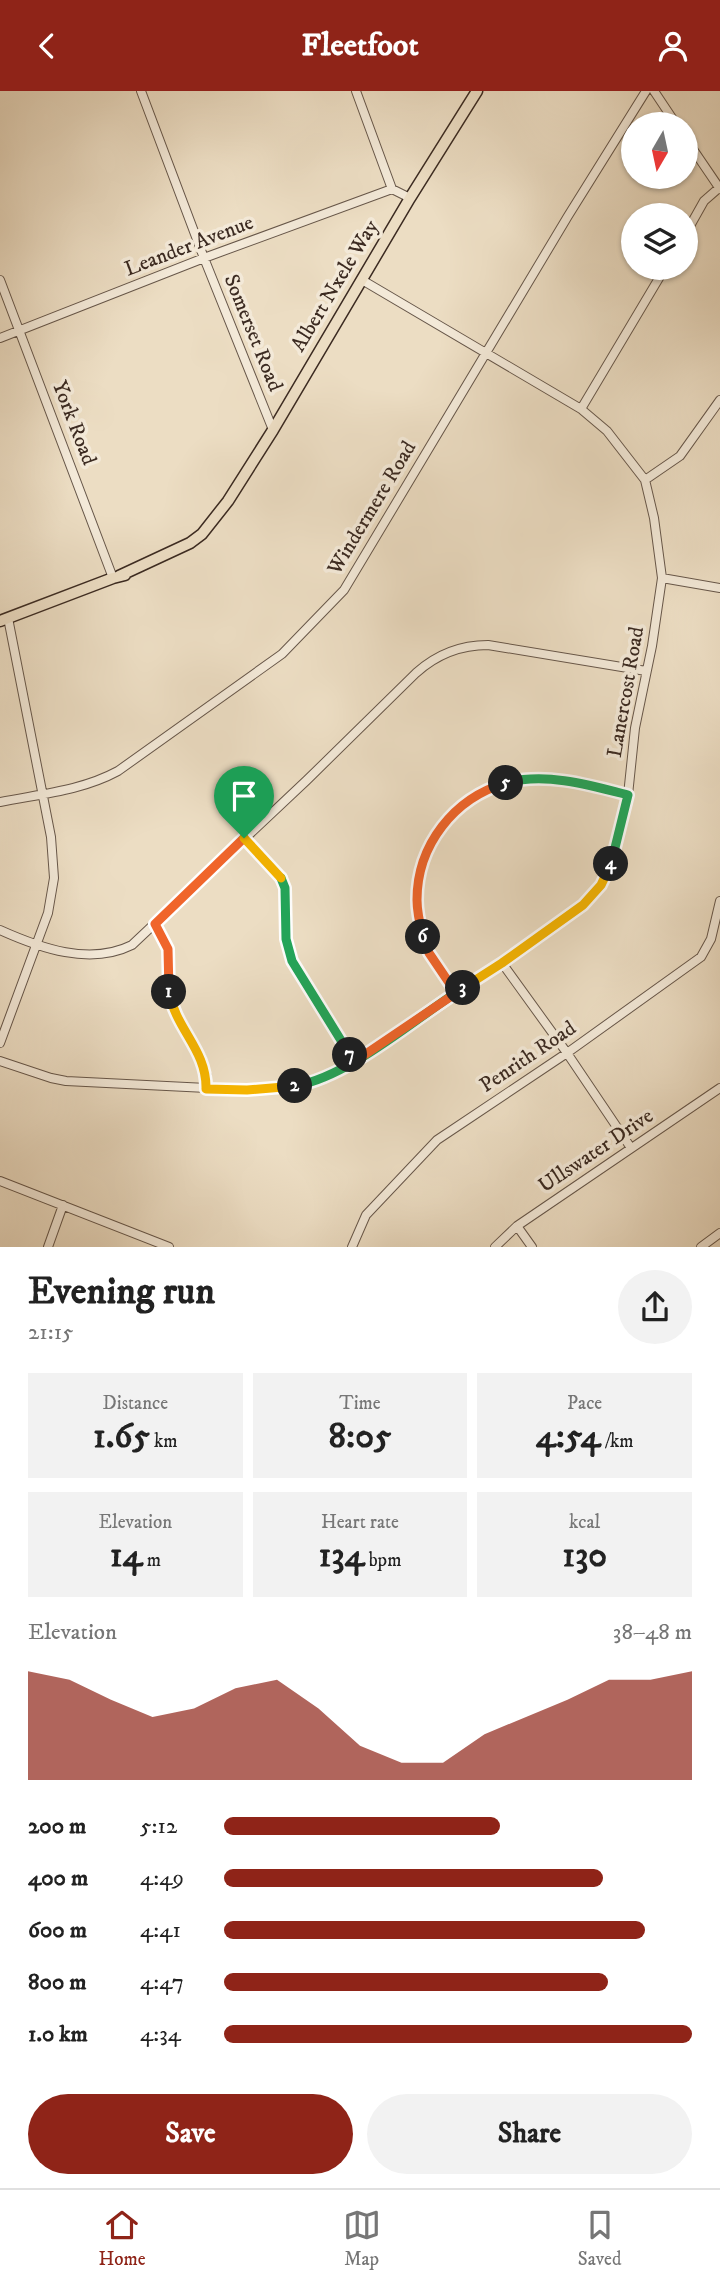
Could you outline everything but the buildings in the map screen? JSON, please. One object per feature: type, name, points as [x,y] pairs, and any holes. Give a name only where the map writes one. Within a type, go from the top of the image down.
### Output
[{"type":"main road","name":"Albert Nxele Way","points":[[4,620],[156,562],[205,537],[225,511],[228,501],[477,91]]},
{"type":"street","name":"Somerset Road","points":[[141,91],[273,430]]},
{"type":"street","points":[[356,91],[392,189],[410,198]]},
{"type":"street","name":"Windermere Road","points":[[0,802],[88,785],[118,771],[272,662],[297,640],[344,590],[646,91]]},
{"type":"street","points":[[654,91],[668,112]]},
{"type":"street","points":[[698,156],[720,188],[704,201],[698,212]]},
{"type":"street","name":"Leander Avenue","points":[[0,338],[204,258],[392,189]]},
{"type":"street","name":"York Road","points":[[0,280],[116,577]]},
{"type":"street","name":"Lanercost Road","points":[[0,1061],[66,1081],[206,1089],[279,1089],[307,1084],[354,1062],[502,963],[583,905],[601,885],[613,858],[628,795],[635,728],[662,578],[654,518],[645,480],[607,431],[581,409],[362,280]]},
{"type":"street","points":[[581,409],[658,280]]},
{"type":"street","points":[[645,480],[680,456],[720,400]]},
{"type":"street","points":[[662,578],[720,588]]},
{"type":"street","points":[[0,1043],[48,913],[54,878],[54,855],[4,620]]},
{"type":"street","points":[[0,930],[36,946],[105,955],[132,945],[422,668],[446,653],[473,645],[488,645],[646,671]]},
{"type":"street","points":[[456,993],[429,953],[417,910],[423,863],[431,842],[451,814],[483,792],[512,782],[533,779],[558,781],[628,795]]},
{"type":"street","points":[[244,838],[284,882],[286,939],[292,961],[354,1062]]},
{"type":"street","name":"Penrith Road","points":[[352,1247],[366,1215],[429,1147],[701,957],[711,939],[720,901]]},
{"type":"street","points":[[155,924],[168,949],[167,981],[174,1012],[201,1057],[207,1076],[206,1089]]},
{"type":"street","points":[[502,963],[631,1148]]},
{"type":"street","name":"Ullswater Drive","points":[[495,1247],[517,1226],[718,1092]]},
{"type":"street","points":[[0,1181],[169,1247]]},
{"type":"street","points":[[48,1247],[63,1205]]},
{"type":"street","points":[[517,1226],[532,1247]]},
{"type":"street","points":[[701,1247],[720,1233]]},
{"type":"route","points":[[244,838],[155,924],[168,949],[167,981],[174,1012],[205,1066],[206,1089],[279,1089],[321,1079],[354,1062],[456,993],[502,963],[583,905],[601,885],[613,858],[628,795],[591,786],[533,779],[496,786],[451,814],[431,842],[423,863],[417,910],[429,953],[456,993],[368,1053],[354,1062],[292,961],[286,939],[284,882],[244,838]]}]
